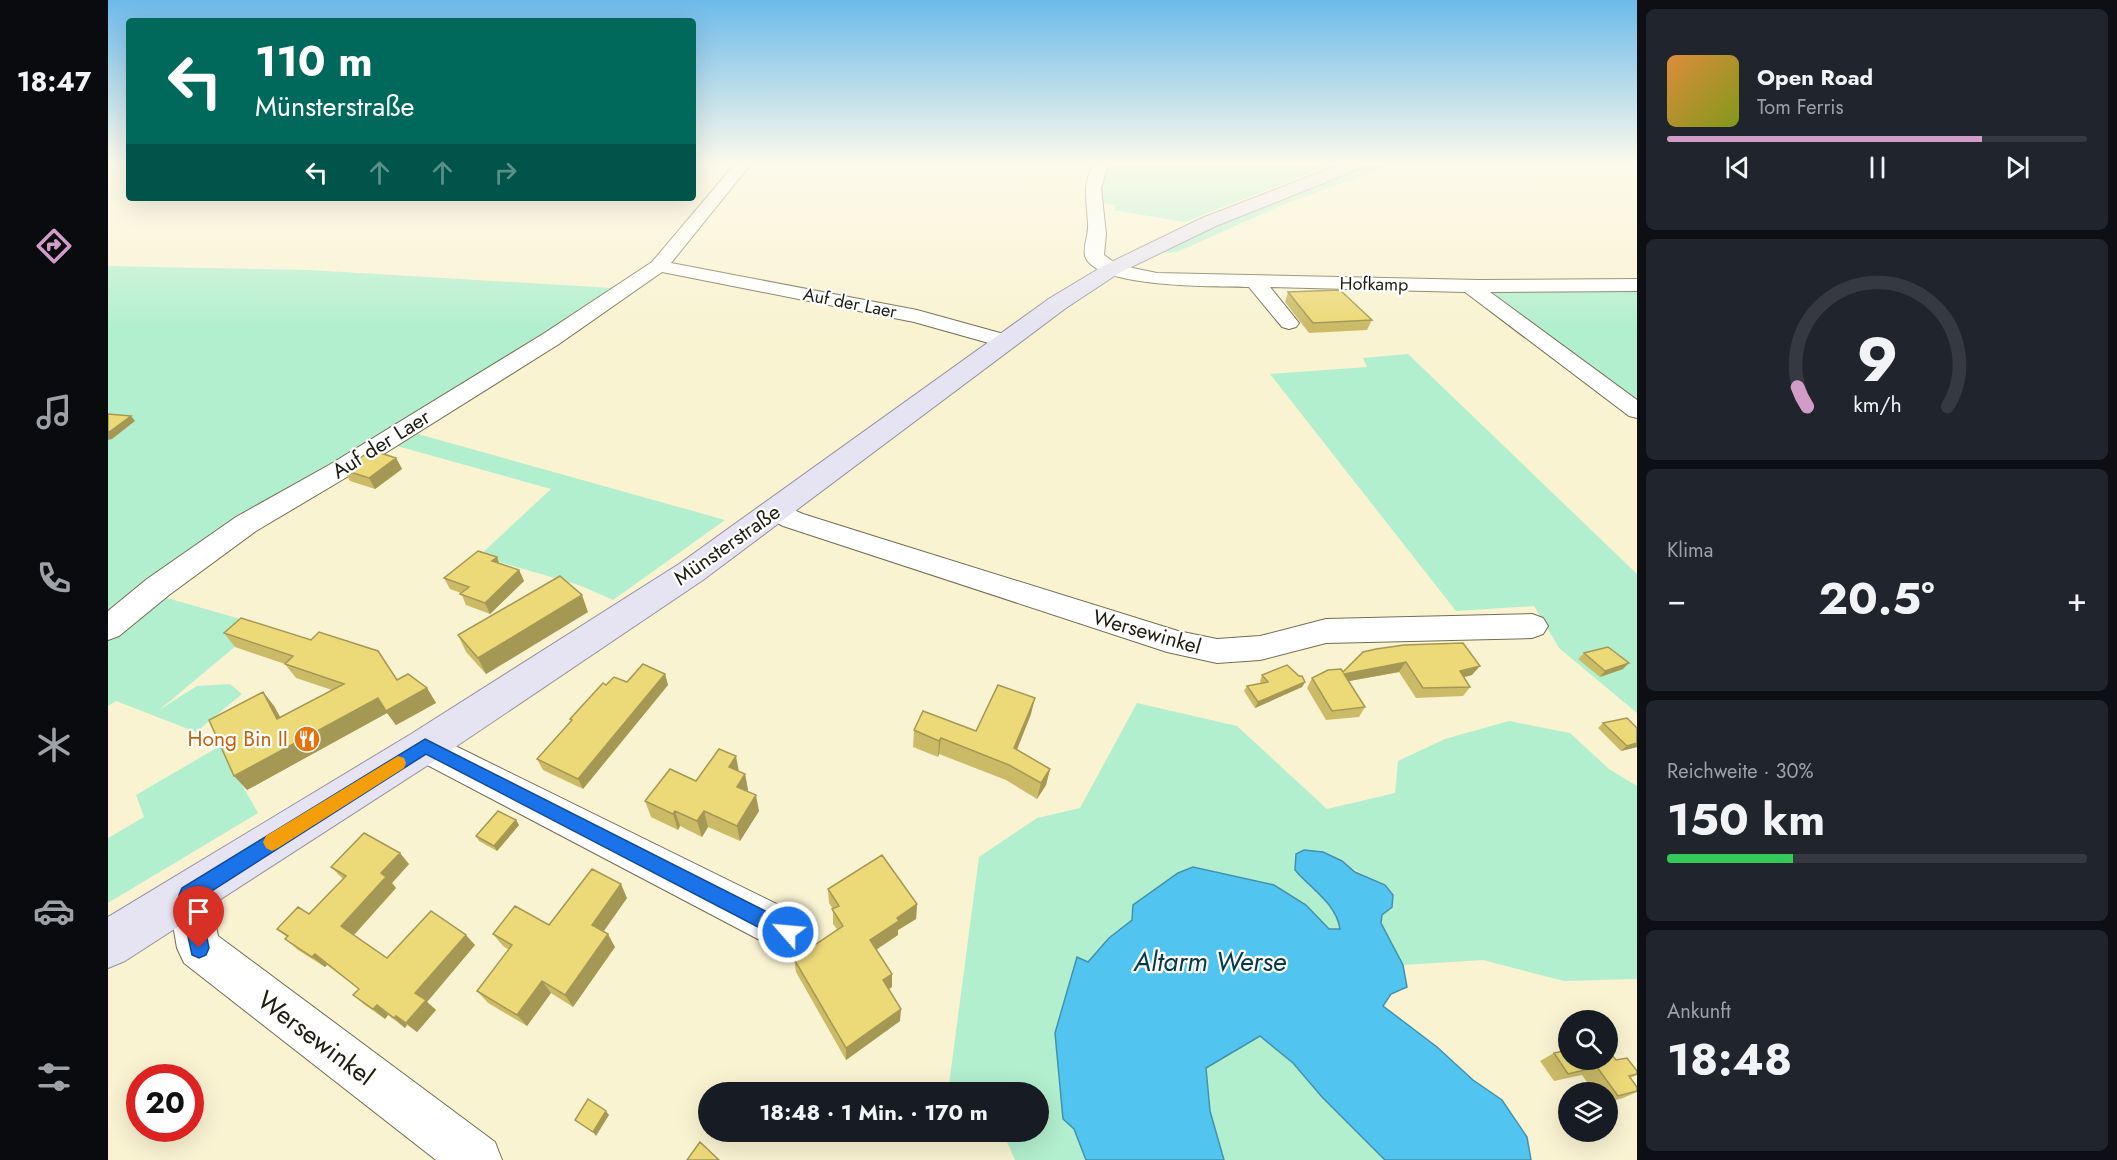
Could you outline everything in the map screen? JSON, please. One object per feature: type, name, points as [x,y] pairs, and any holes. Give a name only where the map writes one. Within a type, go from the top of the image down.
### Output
[{"type":"main road","name":"Münsterstraße","points":[[108,944],[425,746],[623,618],[776,511],[1003,341],[1112,269],[1216,219]]},
{"type":"street","name":"Auf der Laer","points":[[108,628],[158,587],[246,524],[338,471],[551,339],[659,266],[698,219]]},
{"type":"street","points":[[1096,219],[1098,232],[1093,250],[1095,257],[1112,269]]},
{"type":"street","name":"Auf der Laer","points":[[659,266],[916,316],[1003,341]]},
{"type":"street","name":"Hofkamp","points":[[1112,269],[1157,279],[1470,286],[1637,285]]},
{"type":"street","points":[[1254,281],[1289,323]]},
{"type":"street","points":[[1470,286],[1637,411]]},
{"type":"street","name":"Wersewinkel","points":[[776,511],[793,520],[899,555],[1178,643],[1217,651],[1260,648],[1326,631],[1532,626]]},
{"type":"street","points":[[425,746],[788,932]]},
{"type":"street","name":"Wersewinkel","points":[[189,895],[199,948],[477,1160]]},
{"type":"green space","points":[[1168,219],[1192,219],[1185,222]]},
{"type":"green space","points":[[1233,219],[1251,219],[1177,252],[1158,253]]},
{"type":"green space","points":[[108,266],[309,270],[613,288],[552,334],[108,616]]},
{"type":"green space","points":[[1471,290],[1590,292],[1637,290],[1637,419]]},
{"type":"green space","points":[[1408,354],[1637,574],[1637,713],[1559,648],[1534,606],[1456,611],[1270,374],[1367,367],[1363,358]]},
{"type":"green space","points":[[411,432],[725,520],[613,600],[579,585],[479,556],[551,489],[390,444]]},
{"type":"green space","points":[[160,596],[261,625],[159,710],[197,686],[230,684],[242,694],[196,732],[116,701],[108,706],[108,638]]},
{"type":"green space","points":[[1137,703],[1237,726],[1327,809],[1395,793],[1398,761],[1445,739],[1509,721],[1570,733],[1609,769],[1637,786],[1637,979],[1564,981],[1483,960],[1403,965],[1381,923],[1382,915],[1392,907],[1393,895],[1382,884],[1342,861],[1308,885],[1328,904],[1340,929],[1329,929],[1306,905],[1132,920],[1109,938],[1088,962],[1077,958],[1063,1118],[1074,1129],[1086,1160],[1015,1160],[1007,1142],[1049,1142],[1049,1082],[949,1082],[979,857],[1037,818],[1080,808]]},
{"type":"green space","points":[[220,746],[258,813],[108,903],[108,838],[144,817],[136,795]]},
{"type":"green space","points":[[1260,1036],[1293,1063],[1322,1097],[1385,1160],[1224,1160],[1210,1111],[1206,1068]]},
{"type":"water","name":"Altarm Werse","points":[[1304,850],[1323,852],[1342,861],[1355,872],[1385,885],[1393,895],[1392,907],[1382,915],[1381,923],[1403,965],[1407,987],[1391,994],[1383,1006],[1437,1047],[1473,1080],[1502,1100],[1527,1137],[1531,1160],[1385,1160],[1322,1097],[1293,1063],[1260,1036],[1206,1068],[1210,1111],[1224,1160],[1086,1160],[1074,1129],[1063,1119],[1055,1033],[1077,957],[1088,962],[1109,938],[1132,920],[1133,905],[1178,873],[1193,867],[1274,885],[1306,905],[1329,929],[1340,929],[1334,911],[1295,870],[1296,854]]},
{"type":"building","points":[[1340,290],[1372,320],[1313,323],[1288,292]]},
{"type":"building","points":[[108,414],[131,416],[108,433]]},
{"type":"building","points":[[371,450],[396,458],[369,478],[344,470]]},
{"type":"building","points":[[478,551],[497,557],[492,561],[519,570],[485,603],[460,594],[469,587],[444,578]]},
{"type":"building","points":[[560,576],[582,595],[478,658],[458,635]]},
{"type":"building","points":[[241,618],[311,640],[319,632],[378,651],[397,680],[408,674],[427,688],[386,711],[378,698],[234,776],[209,720],[263,692],[277,719],[344,684],[285,664],[293,656],[224,633]]},
{"type":"building","points":[[1463,643],[1480,666],[1460,671],[1470,687],[1423,688],[1406,662],[1344,674],[1365,707],[1332,711],[1312,678],[1328,670],[1341,669],[1343,672],[1363,652],[1404,645]]},
{"type":"building","points":[[1608,647],[1629,663],[1605,671],[1584,653]]},
{"type":"building","points":[[643,664],[665,674],[578,779],[537,759],[603,683],[606,685],[614,677],[627,682]]},
{"type":"building","points":[[1287,665],[1302,676],[1305,682],[1258,702],[1247,686],[1268,682],[1262,675]]},
{"type":"building","points":[[998,685],[1035,698],[1014,748],[1050,769],[1041,783],[1009,765],[941,738],[939,741],[914,730],[923,711],[976,731]]},
{"type":"building","points":[[1627,718],[1637,728],[1637,743],[1627,746],[1603,723]]},
{"type":"building","points":[[719,749],[736,756],[729,767],[745,774],[737,787],[756,795],[737,826],[704,811],[697,821],[675,811],[673,814],[645,801],[670,769],[696,781]]},
{"type":"building","points":[[498,811],[516,820],[494,846],[476,836]]},
{"type":"building","points":[[364,833],[400,853],[381,873],[386,877],[341,926],[387,958],[431,911],[466,935],[415,993],[426,1000],[406,1023],[396,1016],[394,1018],[377,1005],[373,1009],[353,995],[359,989],[315,954],[312,957],[285,939],[288,936],[277,929],[298,907],[309,914],[346,876],[331,867]]},
{"type":"building","points":[[882,855],[917,904],[897,918],[899,921],[870,940],[892,974],[883,980],[901,1009],[846,1048],[794,959],[843,926],[832,909],[839,906],[828,889]]},
{"type":"building","points":[[592,869],[621,884],[592,925],[608,934],[565,995],[542,981],[517,1015],[477,991],[512,945],[493,934],[515,906],[549,925]]},
{"type":"building","points":[[1627,1058],[1637,1071],[1637,1074],[1629,1076],[1637,1087],[1637,1091],[1618,1096],[1618,1082],[1608,1082],[1599,1070],[1618,1070],[1618,1060]]},
{"type":"building","points":[[1565,1070],[1585,1070],[1568,1074]]},
{"type":"building","points":[[588,1099],[606,1111],[593,1132],[575,1120]]},
{"type":"building","points":[[700,1142],[719,1160],[687,1160]]},
{"type":"slow traffic","points":[[272,842],[398,763]]},
{"type":"place","name":"Hong Bin II","points":[[307,739]]},
{"type":"route","points":[[199,948],[189,895],[425,746],[788,932]]}]
